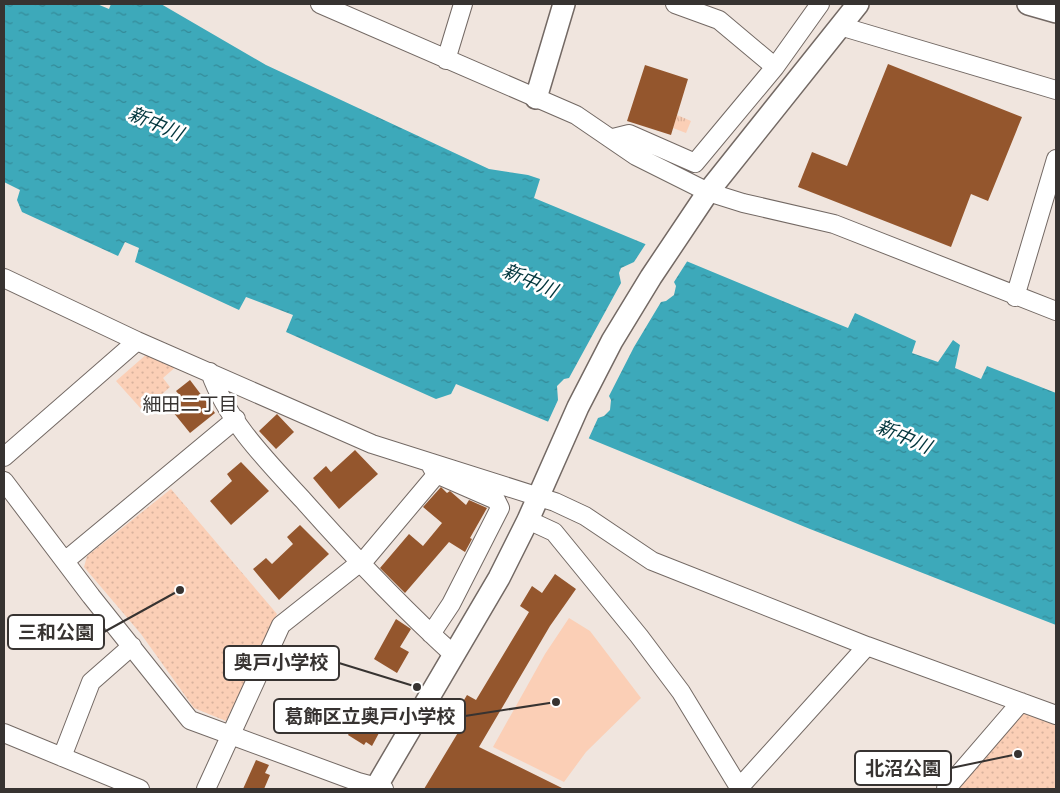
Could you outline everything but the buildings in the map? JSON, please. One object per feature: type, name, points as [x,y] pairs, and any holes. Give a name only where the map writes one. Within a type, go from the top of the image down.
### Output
[{"type":"street","points":[[446,60],[463,4]]},
{"type":"street","points":[[536,98],[564,4]]},
{"type":"street","points":[[675,4],[719,20],[775,67]]},
{"type":"street","points":[[613,138],[628,134],[695,163],[775,67],[820,4]]},
{"type":"street","points":[[4,481],[190,720],[378,789],[499,578],[528,520],[578,407],[612,341],[651,277],[708,192],[858,4]]},
{"type":"street","points":[[1028,4],[1056,12]]},
{"type":"street","points":[[328,5],[446,60],[576,115],[613,138],[636,156],[708,192],[743,203],[834,224],[1014,297],[1056,312]]},
{"type":"street","points":[[840,26],[1056,90]]},
{"type":"street","points":[[1014,297],[1056,159]]},
{"type":"street","points":[[4,278],[137,341],[294,411],[433,468],[496,500],[500,508],[451,604],[431,634]]},
{"type":"street","points":[[4,457],[137,341]]},
{"type":"street","points":[[210,372],[216,391],[261,454],[360,563],[454,655]]},
{"type":"street","points":[[65,561],[236,419]]},
{"type":"street","points":[[433,468],[539,495],[585,516],[652,561],[867,646],[1056,715]]},
{"type":"street","points":[[206,789],[281,626],[367,557],[433,468]]},
{"type":"street","points":[[528,520],[554,532],[639,636],[681,692],[739,789],[867,646]]},
{"type":"street","points":[[62,757],[91,682],[132,646]]},
{"type":"street","points":[[946,789],[1021,702]]},
{"type":"street","points":[[4,733],[140,789]]},
{"type":"green space","points":[[677,115],[691,121],[686,133],[673,128]]},
{"type":"green space","points":[[148,353],[178,365],[163,378],[170,387],[143,411],[116,381]]},
{"type":"green space","points":[[171,489],[277,614],[226,721],[194,708],[141,634],[84,567],[87,556]]},
{"type":"green space","points":[[569,618],[590,631],[641,698],[586,752],[564,782],[493,747],[545,654]]},
{"type":"green space","points":[[1021,706],[1056,719],[1056,789],[949,789]]},
{"type":"water","name":"新中川","points":[[4,4],[97,4],[109,9],[111,4],[161,4],[266,65],[489,169],[528,175],[540,179],[534,198],[848,328],[855,313],[916,341],[912,353],[938,362],[953,340],[960,345],[955,368],[981,379],[987,366],[1056,393],[1056,625],[810,529],[456,384],[451,394],[436,399],[286,332],[293,315],[246,297],[239,310],[135,262],[139,248],[125,242],[118,256],[22,212],[17,200],[20,190],[4,182]]},
{"type":"pier","points":[[647,242],[688,260],[674,282],[676,286],[674,295],[661,302],[634,347],[609,396],[611,400],[610,410],[604,416],[598,418],[588,440],[547,424],[558,400],[557,386],[564,379],[569,378],[621,283],[619,273],[621,268],[634,262]]},
{"type":"place","name":"三和公園","points":[[180,590]]},
{"type":"place","name":"奥戸小学校","points":[[417,687]]},
{"type":"place","name":"葛飾区立奥戸小学校","points":[[556,702]]},
{"type":"place","name":"北沼公園","points":[[1018,754]]},
{"type":"district","name":"細田二丁目","points":[[190,404]]}]
